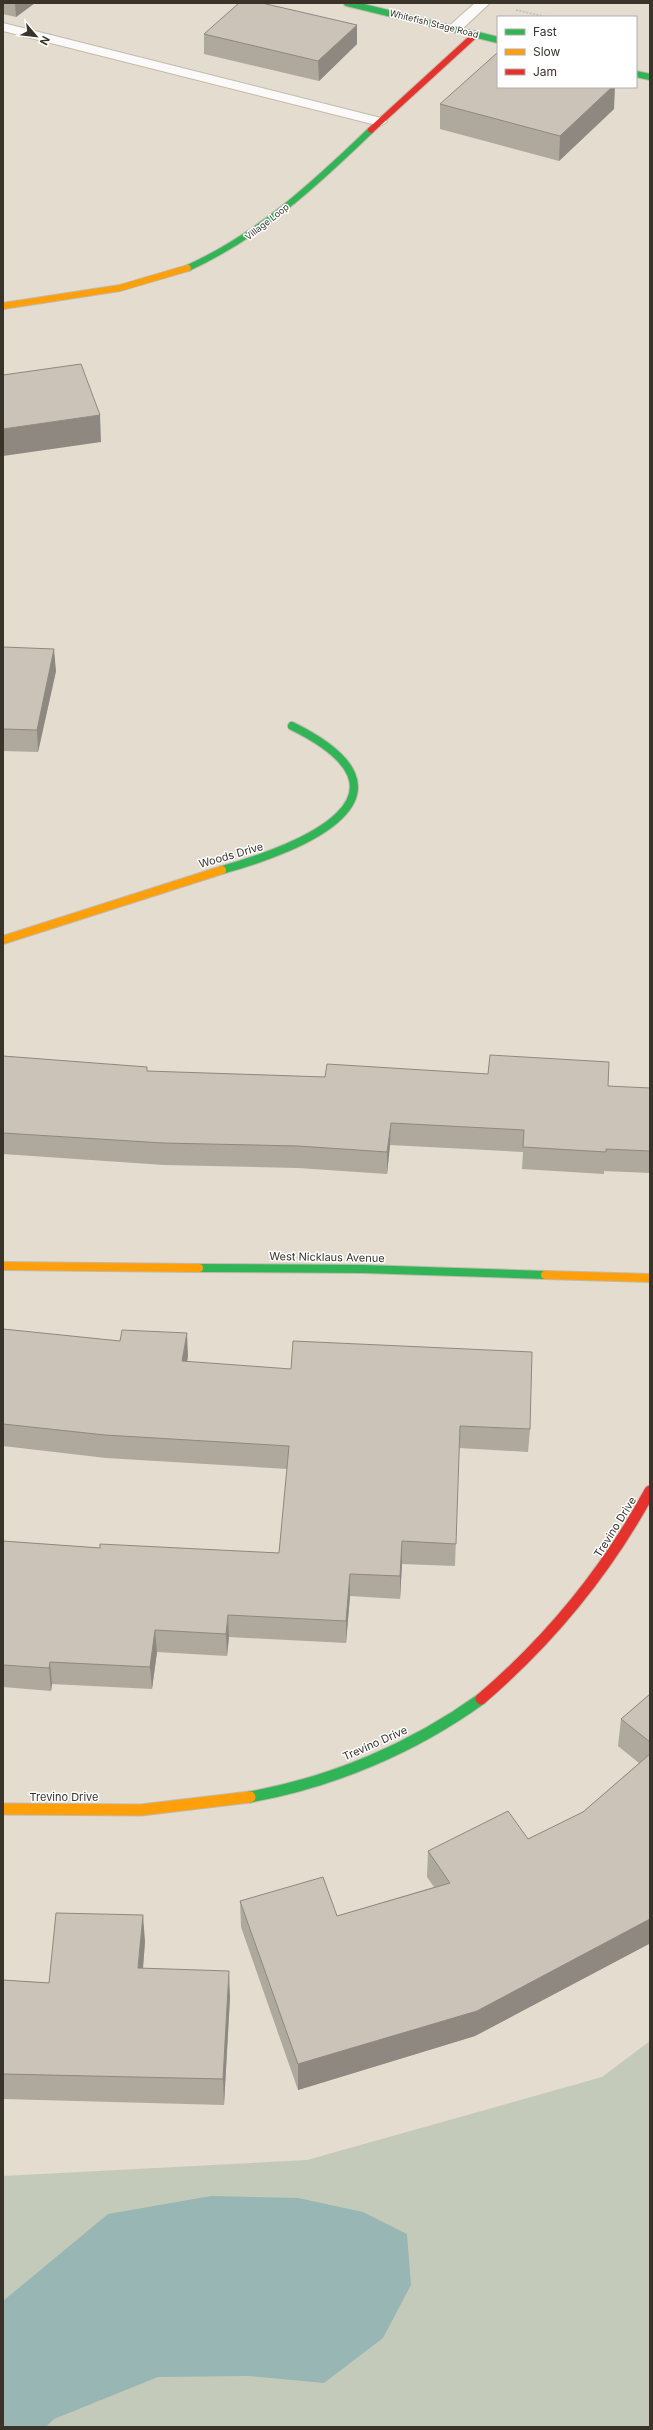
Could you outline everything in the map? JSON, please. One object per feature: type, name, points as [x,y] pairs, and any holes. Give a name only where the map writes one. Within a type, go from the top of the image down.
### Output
[{"type":"street","name":"Whitefish Stage Road","points":[[347,3],[497,40]]},
{"type":"street","points":[[454,29],[483,3]]},
{"type":"street","points":[[3,26],[380,122]]},
{"type":"street","name":"Village Loop","points":[[3,306],[136,283],[174,273],[206,262],[257,232],[298,198],[476,34]]},
{"type":"street","points":[[637,74],[650,77]]},
{"type":"street","name":"Woods Drive","points":[[3,940],[130,901],[220,870],[250,864],[283,852],[312,838],[340,816],[349,803],[354,790],[352,776],[346,762],[314,737],[292,726]]},
{"type":"street","name":"West Nicklaus Avenue","points":[[3,1266],[363,1269],[650,1278]]},
{"type":"street","name":"Trevino Drive","points":[[3,1809],[141,1810],[258,1796],[316,1781],[371,1760],[424,1735],[473,1705],[516,1670],[554,1632],[588,1592],[641,1509],[650,1491]]},
{"type":"green space","points":[[650,2041],[650,2427],[3,2427],[3,2176],[307,2160],[602,2077]]},
{"type":"water","points":[[211,2196],[298,2198],[363,2212],[407,2234],[411,2285],[383,2338],[324,2383],[249,2376],[158,2377],[54,2419],[46,2427],[3,2427],[3,2301],[108,2214]]},
{"type":"building","points":[[239,3],[262,3],[357,25],[318,61],[204,34]]},
{"type":"building","points":[[497,53],[497,88],[611,88],[560,136],[440,104]]},
{"type":"building","points":[[81,364],[100,415],[3,429],[3,375]]},
{"type":"building","points":[[3,647],[54,649],[37,730],[3,729]]},
{"type":"building","points":[[490,1055],[609,1062],[608,1086],[650,1088],[650,1151],[606,1149],[606,1152],[523,1147],[524,1130],[391,1123],[387,1152],[298,1146],[163,1143],[3,1133],[3,1056],[147,1067],[147,1071],[325,1077],[327,1064],[488,1074]]},
{"type":"building","points":[[3,1329],[120,1341],[122,1330],[187,1333],[182,1361],[291,1369],[293,1341],[532,1352],[530,1429],[460,1426],[456,1544],[402,1541],[400,1576],[350,1574],[346,1621],[228,1615],[226,1634],[155,1630],[150,1667],[50,1662],[49,1668],[3,1665],[3,1541],[100,1548],[100,1544],[279,1553],[289,1446],[105,1435],[3,1424]]},
{"type":"building","points":[[650,1694],[650,1742],[621,1719]]},
{"type":"building","points":[[650,1754],[650,1919],[477,2011],[298,2064],[240,1901],[323,1877],[337,1916],[450,1883],[428,1851],[508,1811],[528,1839],[583,1812]]},
{"type":"building","points":[[56,1913],[143,1915],[138,1968],[229,1971],[223,2079],[3,2074],[3,1980],[49,1983]]},
{"type":"traffic: fast","points":[[347,3],[497,40]]},
{"type":"traffic: fast","points":[[637,74],[650,77]]},
{"type":"traffic: fast","points":[[188,268],[214,256],[263,226],[329,170],[371,130]]},
{"type":"traffic: fast","points":[[222,870],[289,848],[314,835],[336,820],[350,803],[354,784],[345,762],[334,750],[314,737],[292,726]]},
{"type":"traffic: fast","points":[[199,1268],[363,1269],[545,1275]]},
{"type":"traffic: fast","points":[[250,1797],[307,1784],[371,1761],[432,1731],[459,1715],[481,1699]]},
{"type":"traffic: slow","points":[[3,306],[97,293],[143,283],[188,268]]},
{"type":"traffic: slow","points":[[3,940],[222,870]]},
{"type":"traffic: slow","points":[[3,1266],[199,1268]]},
{"type":"traffic: slow","points":[[545,1275],[650,1278]]},
{"type":"traffic: slow","points":[[3,1809],[141,1810],[250,1797]]},
{"type":"traffic: jam","points":[[371,130],[476,34]]},
{"type":"traffic: jam","points":[[481,1699],[531,1654],[576,1604],[597,1578],[616,1550],[650,1491]]}]
